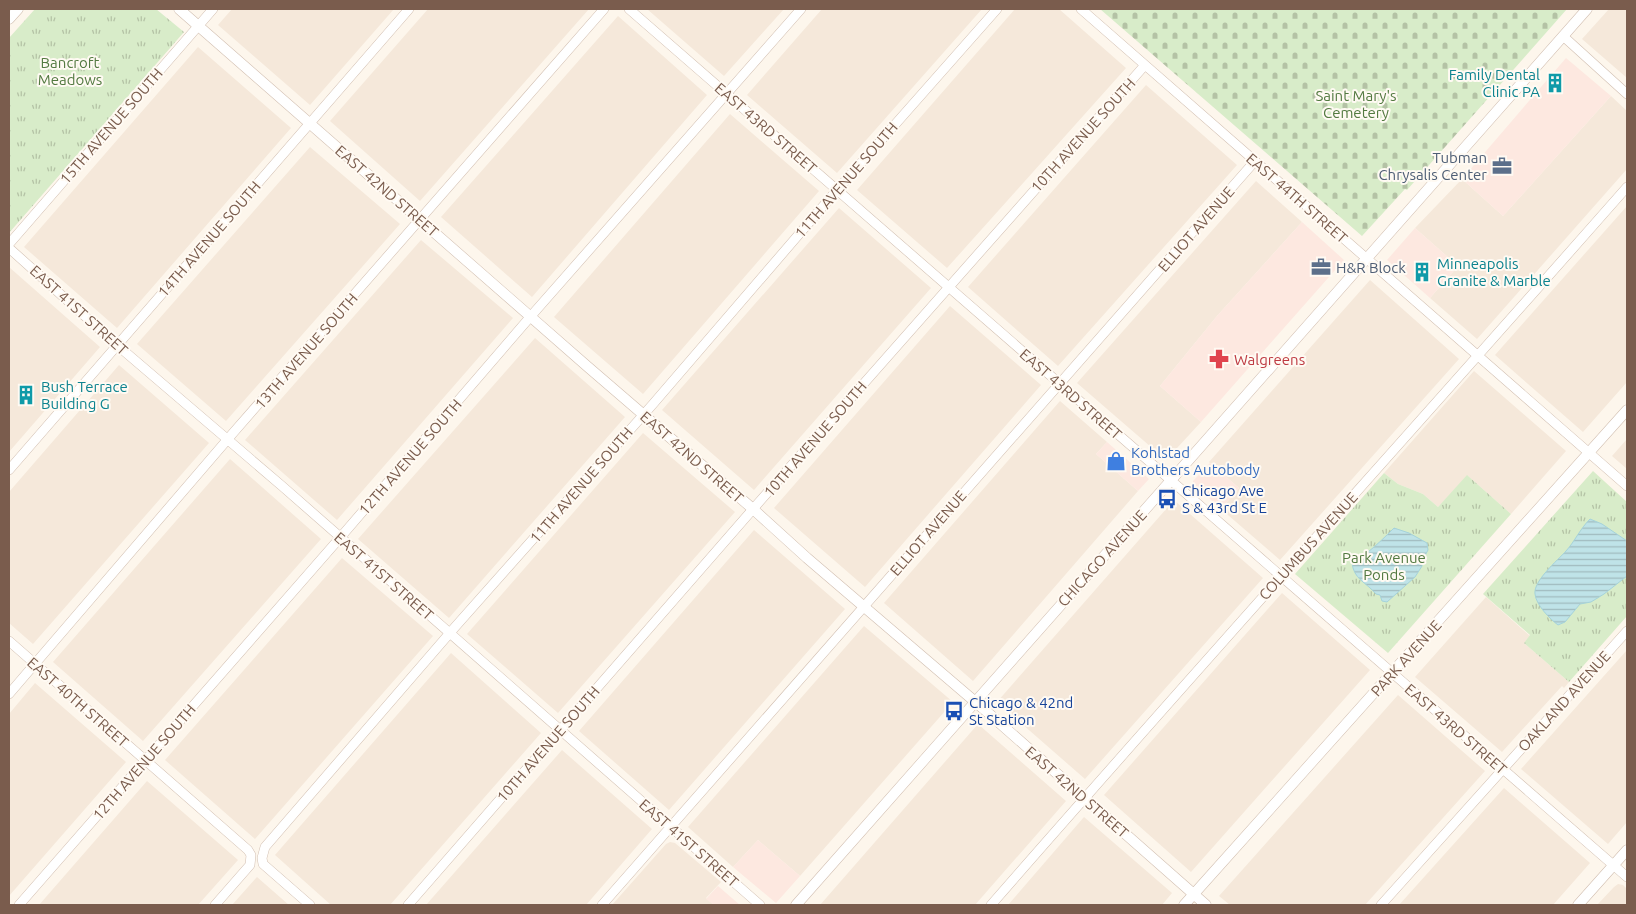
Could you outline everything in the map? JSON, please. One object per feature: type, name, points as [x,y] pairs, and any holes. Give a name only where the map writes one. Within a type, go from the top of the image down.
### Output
[{"type":"street","points":[[9,19],[18,9]]},
{"type":"street","name":"EAST 42ND STREET","points":[[179,9],[1206,905]]},
{"type":"street","name":"15TH AVENUE SOUTH","points":[[9,244],[213,9]]},
{"type":"street","name":"14TH AVENUE SOUTH","points":[[9,470],[409,9]]},
{"type":"street","name":"13TH AVENUE SOUTH","points":[[9,694],[604,9]]},
{"type":"street","name":"EAST 43RD STREET","points":[[629,9],[1627,877]]},
{"type":"street","name":"12TH AVENUE SOUTH","points":[[19,905],[531,316],[801,9]]},
{"type":"street","name":"11TH AVENUE SOUTH","points":[[310,905],[263,864],[264,850],[450,634],[997,9]]},
{"type":"street","name":"EAST 44TH STREET","points":[[1081,9],[1627,486]]},
{"type":"street","name":"CHICAGO AVENUE","points":[[796,905],[1587,9]]},
{"type":"street","points":[[1563,36],[1627,94]]},
{"type":"street","name":"10TH AVENUE SOUTH","points":[[408,905],[753,509],[1145,65]]},
{"type":"street","name":"ELLIOT AVENUE","points":[[602,905],[1255,161]]},
{"type":"street","name":"COLUMBUS AVENUE","points":[[991,905],[1627,187]]},
{"type":"street","name":"EAST 41ST STREET","points":[[9,248],[117,345],[760,905]]},
{"type":"street","name":"PARK AVENUE","points":[[1184,905],[1627,410]]},
{"type":"street","name":"OAKLAND AVENUE","points":[[1381,905],[1627,630]]},
{"type":"street","name":"EAST 40TH STREET","points":[[9,641],[248,850],[251,854],[250,865],[215,905]]},
{"type":"street","points":[[1578,905],[1627,850]]},
{"type":"shaded area","points":[[232,9],[394,9],[310,105],[218,25]]},
{"type":"shaded area","points":[[428,9],[589,9],[420,201],[330,121]]},
{"type":"shaded area","points":[[647,9],[784,9],[724,76]]},
{"type":"shaded area","points":[[822,9],[982,9],[837,173],[747,95]]},
{"type":"shaded area","points":[[1015,9],[1059,9],[1126,68],[947,268],[857,190]]},
{"type":"shaded area","points":[[1609,9],[1627,9],[1627,78],[1582,39]]},
{"type":"shaded area","points":[[618,16],[707,95],[532,297],[441,217]]},
{"type":"shaded area","points":[[198,47],[291,128],[117,328],[24,247]]},
{"type":"shaded area","points":[[1566,58],[1611,96],[1503,216],[1462,179]]},
{"type":"shaded area","points":[[1146,85],[1237,165],[1058,366],[968,287]]},
{"type":"shaded area","points":[[1611,96],[1627,111],[1627,169],[1477,339],[1430,298],[1458,266],[1415,228],[1462,179],[1503,216]]},
{"type":"shaded area","points":[[730,114],[819,191],[643,394],[554,317]]},
{"type":"shaded area","points":[[310,147],[400,224],[226,421],[137,344]]},
{"type":"shaded area","points":[[1256,181],[1302,222],[1217,316],[1160,386],[1201,422],[1166,460],[1077,383]]},
{"type":"shaded area","points":[[1627,206],[1627,382],[1583,432],[1495,355]]},
{"type":"shaded area","points":[[839,208],[931,288],[754,490],[662,410]]},
{"type":"shaded area","points":[[1302,222],[1344,260],[1201,422],[1160,386],[1217,316]]},
{"type":"shaded area","points":[[1415,228],[1458,266],[1430,298],[1387,260]]},
{"type":"shaded area","points":[[421,240],[513,318],[337,520],[245,440]]},
{"type":"shaded area","points":[[9,267],[100,347],[9,452]]},
{"type":"shaded area","points":[[1370,280],[1459,359],[1280,560],[1221,509],[1239,488],[1209,462]]},
{"type":"shaded area","points":[[950,306],[1041,385],[865,587],[774,508]]},
{"type":"shaded area","points":[[535,338],[625,417],[449,618],[358,539]]},
{"type":"shaded area","points":[[119,365],[209,443],[33,644],[9,623],[9,492]]},
{"type":"shaded area","points":[[1474,371],[1566,451],[1511,514],[1468,476],[1438,507],[1423,494],[1398,484],[1384,473]]},
{"type":"shaded area","points":[[1060,401],[1107,442],[1096,454],[1138,491],[973,681],[884,603]]},
{"type":"shaded area","points":[[643,433],[735,512],[558,713],[467,634]]},
{"type":"shaded area","points":[[1627,439],[1627,469],[1612,456]]},
{"type":"shaded area","name":"Kohlstad Brothers Autobody","points":[[1107,442],[1149,479],[1138,491],[1096,454]]},
{"type":"shaded area","points":[[230,459],[321,539],[143,741],[53,662]]},
{"type":"shaded area","points":[[1210,463],[1239,488],[1221,509],[1193,483]]},
{"type":"shaded area","points":[[1174,500],[1263,578],[1085,779],[997,702]]},
{"type":"shaded area","points":[[754,530],[845,609],[669,810],[579,731]]},
{"type":"shaded area","points":[[342,558],[433,636],[255,839],[165,760]]},
{"type":"shaded area","points":[[1282,593],[1370,670],[1191,872],[1104,795]]},
{"type":"shaded area","points":[[1486,597],[1530,636],[1524,643],[1569,682],[1564,688],[1562,686],[1502,752],[1415,677]]},
{"type":"shaded area","points":[[864,626],[953,702],[800,876],[758,840],[733,867],[688,827]]},
{"type":"shaded area","points":[[1627,650],[1627,822],[1608,844],[1521,769]]},
{"type":"shaded area","points":[[451,653],[541,733],[390,905],[331,905],[275,855]]},
{"type":"shaded area","points":[[35,683],[126,762],[9,896],[9,714]]},
{"type":"shaded area","points":[[1398,695],[1485,771],[1365,905],[1230,905],[1219,896]]},
{"type":"shaded area","points":[[978,724],[1066,801],[975,905],[820,905]]},
{"type":"shaded area","points":[[562,750],[652,829],[586,905],[426,905]]},
{"type":"shaded area","points":[[147,781],[238,860],[198,905],[39,905]]},
{"type":"shaded area","points":[[1504,788],[1590,863],[1553,905],[1399,905]]},
{"type":"shaded area","points":[[1084,817],[1172,893],[1162,905],[1008,905]]},
{"type":"shaded area","points":[[758,840],[800,876],[776,903],[733,867]]},
{"type":"shaded area","points":[[670,842],[675,843],[721,882],[706,898],[714,905],[612,905],[666,844]]},
{"type":"shaded area","points":[[257,877],[289,905],[232,905]]},
{"type":"shaded area","points":[[1618,884],[1623,885],[1627,889],[1627,905],[1597,905],[1614,887]]},
{"type":"shaded area","points":[[718,886],[740,905],[714,905],[706,899]]},
{"type":"green space","name":"Bancroft Meadows","points":[[35,9],[156,9],[184,32],[9,233],[9,38]]},
{"type":"green space","name":"Saint Mary's Cemetery","points":[[1100,9],[1567,9],[1407,190],[1405,189],[1362,236]]},
{"type":"green space","points":[[1593,471],[1627,502],[1627,616],[1569,682],[1524,643],[1530,635],[1483,594]]},
{"type":"green space","name":"Park Avenue Ponds","points":[[1384,473],[1398,484],[1423,494],[1438,507],[1467,475],[1511,514],[1388,653],[1295,574]]},
{"type":"water","points":[[1590,519],[1602,524],[1627,541],[1627,576],[1591,602],[1580,604],[1565,622],[1558,625],[1541,607],[1536,598],[1535,589],[1542,577],[1569,547]]},
{"type":"water","points":[[1394,528],[1409,533],[1427,543],[1428,550],[1422,561],[1422,566],[1415,577],[1387,602],[1382,601],[1380,595],[1376,594],[1357,576],[1352,562],[1368,552]]},
{"type":"place","name":"Family Dental Clinic PA","points":[[1555,83]]},
{"type":"place","name":"Tubman Chrysalis Center","points":[[1502,166]]},
{"type":"place","name":"H&R Block","points":[[1321,267]]},
{"type":"place","name":"Minneapolis Granite & Marble","points":[[1422,272]]},
{"type":"place","name":"Walgreens","points":[[1219,359]]},
{"type":"place","name":"Bush Terrace Building G","points":[[26,395]]},
{"type":"place","name":"Kohlstad Brothers Autobody","points":[[1116,461]]},
{"type":"place","name":"Chicago Ave S & 43rd St E","points":[[1167,499]]},
{"type":"place","name":"Chicago & 42nd St Station","points":[[954,711]]}]
